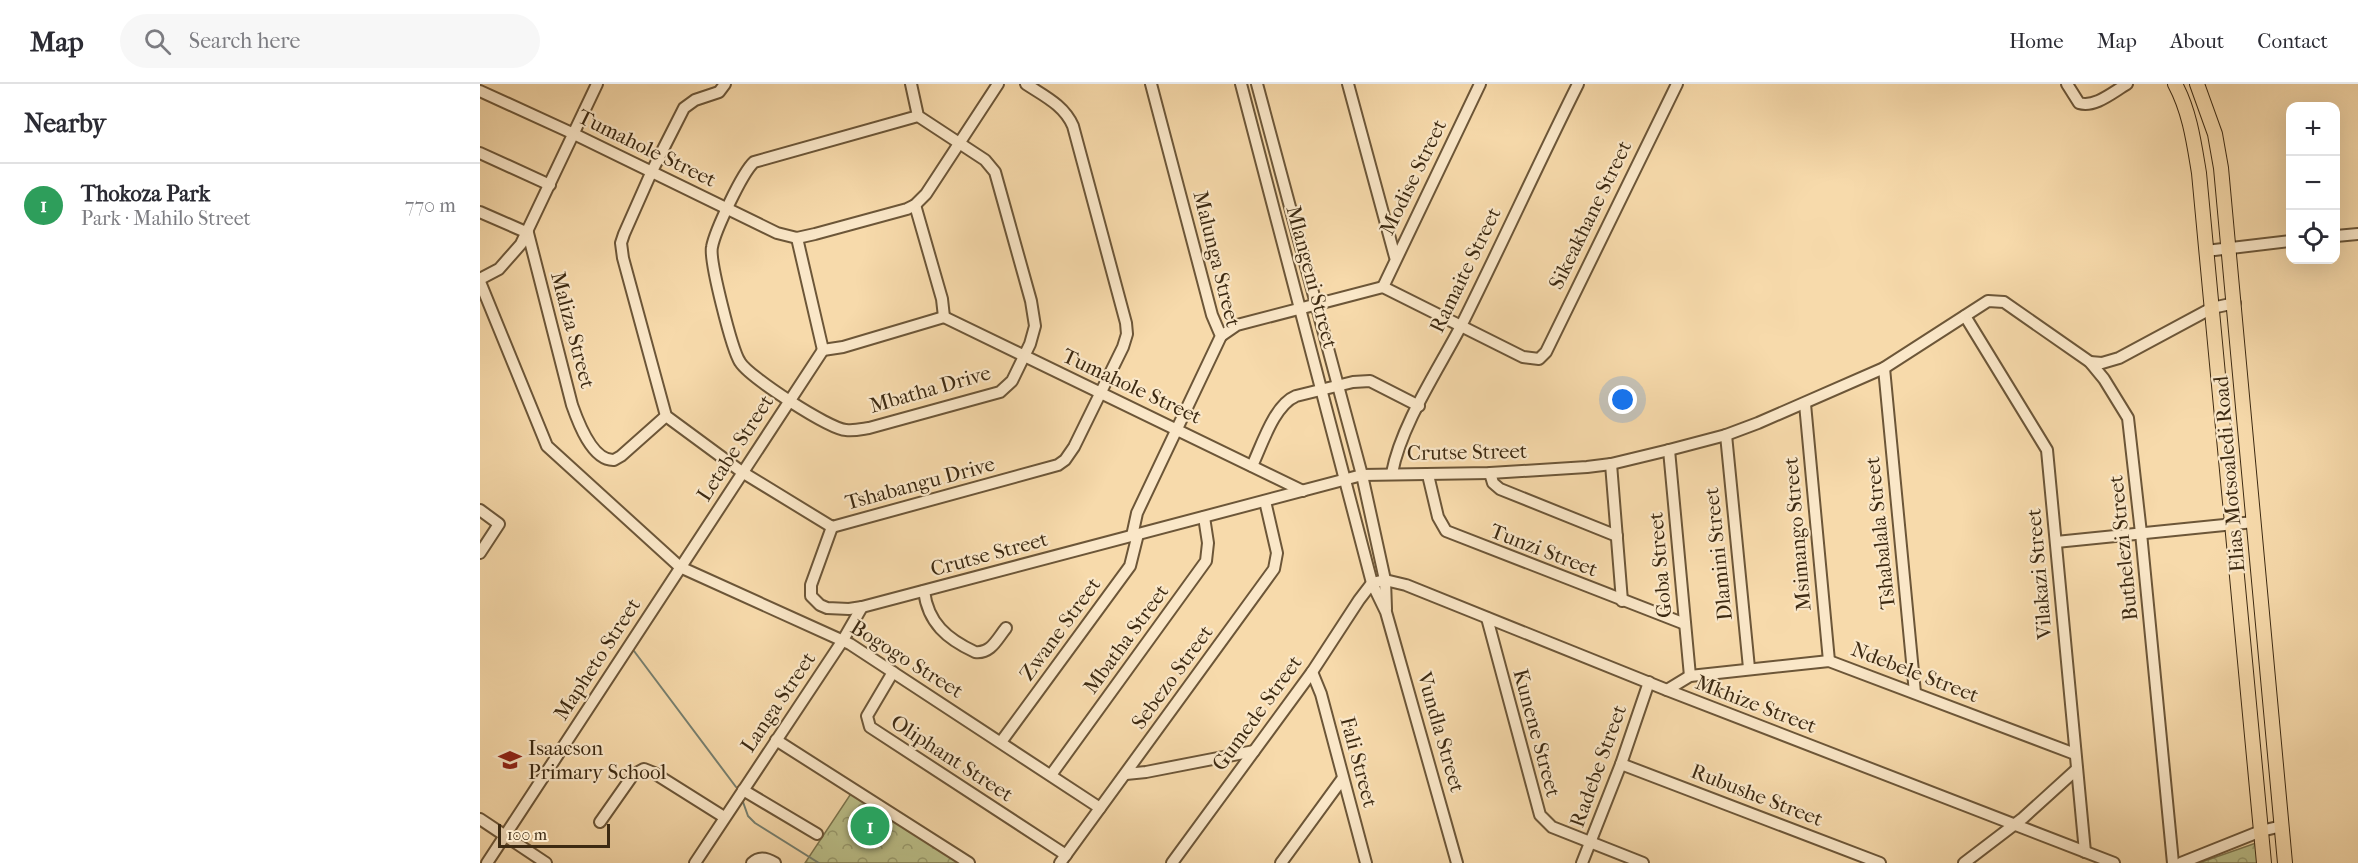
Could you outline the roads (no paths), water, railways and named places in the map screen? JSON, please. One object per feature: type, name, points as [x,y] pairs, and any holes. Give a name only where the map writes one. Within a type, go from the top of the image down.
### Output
[{"type":"main road","name":"Elias Motsoaledi Road","points":[[2175,84],[2186,107],[2193,136],[2212,308],[2264,863]]},
{"type":"main road","name":"Elias Motsoaledi Road","points":[[2197,84],[2215,134],[2229,248],[2285,863]]},
{"type":"main road","points":[[2247,679],[2267,667]]},
{"type":"street","points":[[480,281],[508,261],[528,233],[597,84]]},
{"type":"street","points":[[666,416],[621,251],[624,234],[651,173],[684,108],[695,100],[719,92],[725,84]]},
{"type":"street","points":[[910,84],[918,116]]},
{"type":"street","points":[[915,205],[942,299],[944,317],[843,347],[823,350],[797,238],[898,212],[915,205],[926,194],[998,84]]},
{"type":"street","name":"Tshabangu Drive","points":[[666,416],[742,472],[832,526],[1058,465],[1070,455],[1123,347],[1127,334],[1126,324],[1073,126],[1066,112],[1026,84]]},
{"type":"street","name":"Malunga Street","points":[[1135,535],[1137,513],[1221,336],[1212,315],[1151,84]]},
{"type":"street","name":"Mlangeni Street","points":[[1241,84],[1346,479]]},
{"type":"street","name":"Mlangeni Street","points":[[1257,84],[1362,476]]},
{"type":"street","points":[[1348,84],[1395,258]]},
{"type":"street","name":"Modise Street","points":[[1383,287],[1480,84]]},
{"type":"street","name":"Ramaite Street","points":[[1392,473],[1398,452],[1419,406],[1461,326],[1578,84]]},
{"type":"street","name":"Sikeakhane Street","points":[[1461,326],[1523,357],[1536,360],[1542,357],[1677,84]]},
{"type":"street","points":[[2067,84],[2079,103],[2083,105],[2093,103],[2127,84]]},
{"type":"street","name":"Tumahole Street","points":[[480,92],[574,134],[727,209],[777,232],[797,238]]},
{"type":"street","name":"Mbatha Drive","points":[[918,116],[960,143],[992,166],[999,182],[1034,314],[1033,335],[1012,381],[1000,392],[869,428],[846,430],[838,428],[790,401],[742,365],[734,349],[711,255],[713,242],[727,209],[751,165],[759,159],[918,116]]},
{"type":"street","points":[[480,153],[550,185]]},
{"type":"street","points":[[480,212],[528,233]]},
{"type":"street","name":"Maliza Street","points":[[528,233],[572,405],[591,445],[601,456],[614,460],[666,416]]},
{"type":"street","points":[[2340,236],[2358,234]]},
{"type":"street","points":[[2206,251],[2286,242]]},
{"type":"street","name":"Bogogo Street","points":[[480,281],[548,446],[680,567],[843,640],[1100,808]]},
{"type":"street","points":[[1221,336],[1236,324],[1383,287],[1461,326]]},
{"type":"street","name":"Crutse Street","points":[[832,526],[811,585],[811,596],[827,608],[849,609],[1346,479],[1392,473],[1428,475],[1490,473],[1611,464],[1726,435],[1805,404],[1884,368],[1988,301]]},
{"type":"street","name":"Buthelezi Street","points":[[1988,301],[2004,302],[2090,362],[2128,418],[2173,863]]},
{"type":"street","points":[[2090,362],[2102,363],[2119,358],[2212,308],[2235,303]]},
{"type":"street","name":"Vilakazi Street","points":[[1965,316],[2047,450],[2085,852]]},
{"type":"street","name":"Tumahole Street","points":[[944,317],[1303,491]]},
{"type":"street","name":"Letabe Street","points":[[680,567],[823,350]]},
{"type":"street","name":"Tshabalala Street","points":[[1884,368],[1915,693]]},
{"type":"street","points":[[1252,465],[1283,404],[1296,396],[1370,381],[1419,406]]},
{"type":"street","name":"Msimango Street","points":[[1805,404],[1829,661]]},
{"type":"street","name":"Dlamini Street","points":[[1726,435],[1749,669]]},
{"type":"street","name":"Goba Street","points":[[1669,450],[1690,676]]},
{"type":"street","points":[[1611,464],[1622,601]]},
{"type":"street","points":[[1490,473],[1493,483],[1500,489],[1617,536]]},
{"type":"street","name":"Tunzi Street","points":[[1428,475],[1438,517],[1446,531],[1685,624]]},
{"type":"street","name":"Vundla Street","points":[[1362,476],[1385,580],[1386,612]]},
{"type":"street","name":"Vundla Street","points":[[1346,479],[1372,584],[1386,612],[1457,863]]},
{"type":"street","name":"Sebezo Street","points":[[1063,859],[1274,569],[1277,553],[1265,501]]},
{"type":"street","points":[[480,510],[499,524],[480,553]]},
{"type":"street","name":"Mbatha Street","points":[[1052,775],[1206,561],[1209,552],[1204,517]]},
{"type":"street","points":[[2056,542],[2254,522]]},
{"type":"street","name":"Zwane Street","points":[[1001,742],[1124,574],[1133,560],[1135,535]]},
{"type":"street","name":"Mapheto Street","points":[[487,863],[680,567]]},
{"type":"street","points":[[1372,584],[1385,580]]},
{"type":"street","name":"Mkhize Street","points":[[1385,580],[1406,585],[1667,690],[2114,863]]},
{"type":"street","name":"Gumede Street","points":[[1172,863],[1312,672],[1372,584]]},
{"type":"street","name":"Crutse Street","points":[[924,591],[928,611],[935,624],[975,652],[990,648],[1006,628]]},
{"type":"street","name":"Langa Street","points":[[695,863],[843,640],[862,607]]},
{"type":"street","name":"Kunene Street","points":[[1487,618],[1540,815],[1552,827],[1643,863]]},
{"type":"street","name":"Ndebele Street","points":[[1667,690],[1690,676],[1829,661],[2075,754]]},
{"type":"street","name":"Oliphant Street","points":[[893,672],[867,716],[870,726],[1063,859]]},
{"type":"street","name":"Fali Street","points":[[1312,672],[1321,694],[1366,863]]},
{"type":"street","name":"Radebe Street","points":[[1582,863],[1621,764],[1649,682]]},
{"type":"street","points":[[776,740],[969,863]]},
{"type":"street","points":[[1126,774],[1254,751]]},
{"type":"street","name":"Rubushe Street","points":[[1621,764],[1880,863]]},
{"type":"street","points":[[600,822],[633,775],[644,769],[724,817]]},
{"type":"street","points":[[1964,863],[2014,824],[2077,769]]},
{"type":"street","points":[[1281,863],[1343,778]]},
{"type":"street","points":[[743,790],[817,834]]},
{"type":"street","points":[[480,819],[546,863]]},
{"type":"street","points":[[2181,863],[2261,831],[2282,826]]},
{"type":"street","points":[[752,863],[765,858],[775,863]]},
{"type":"waterway","points":[[634,651],[736,787]]},
{"type":"waterway","points":[[743,802],[748,816],[755,823],[819,863]]},
{"type":"place","name":"Isaacson Primary School","points":[[510,760]]},
{"type":"place","name":"Thokoza Park","points":[[870,826]]}]
